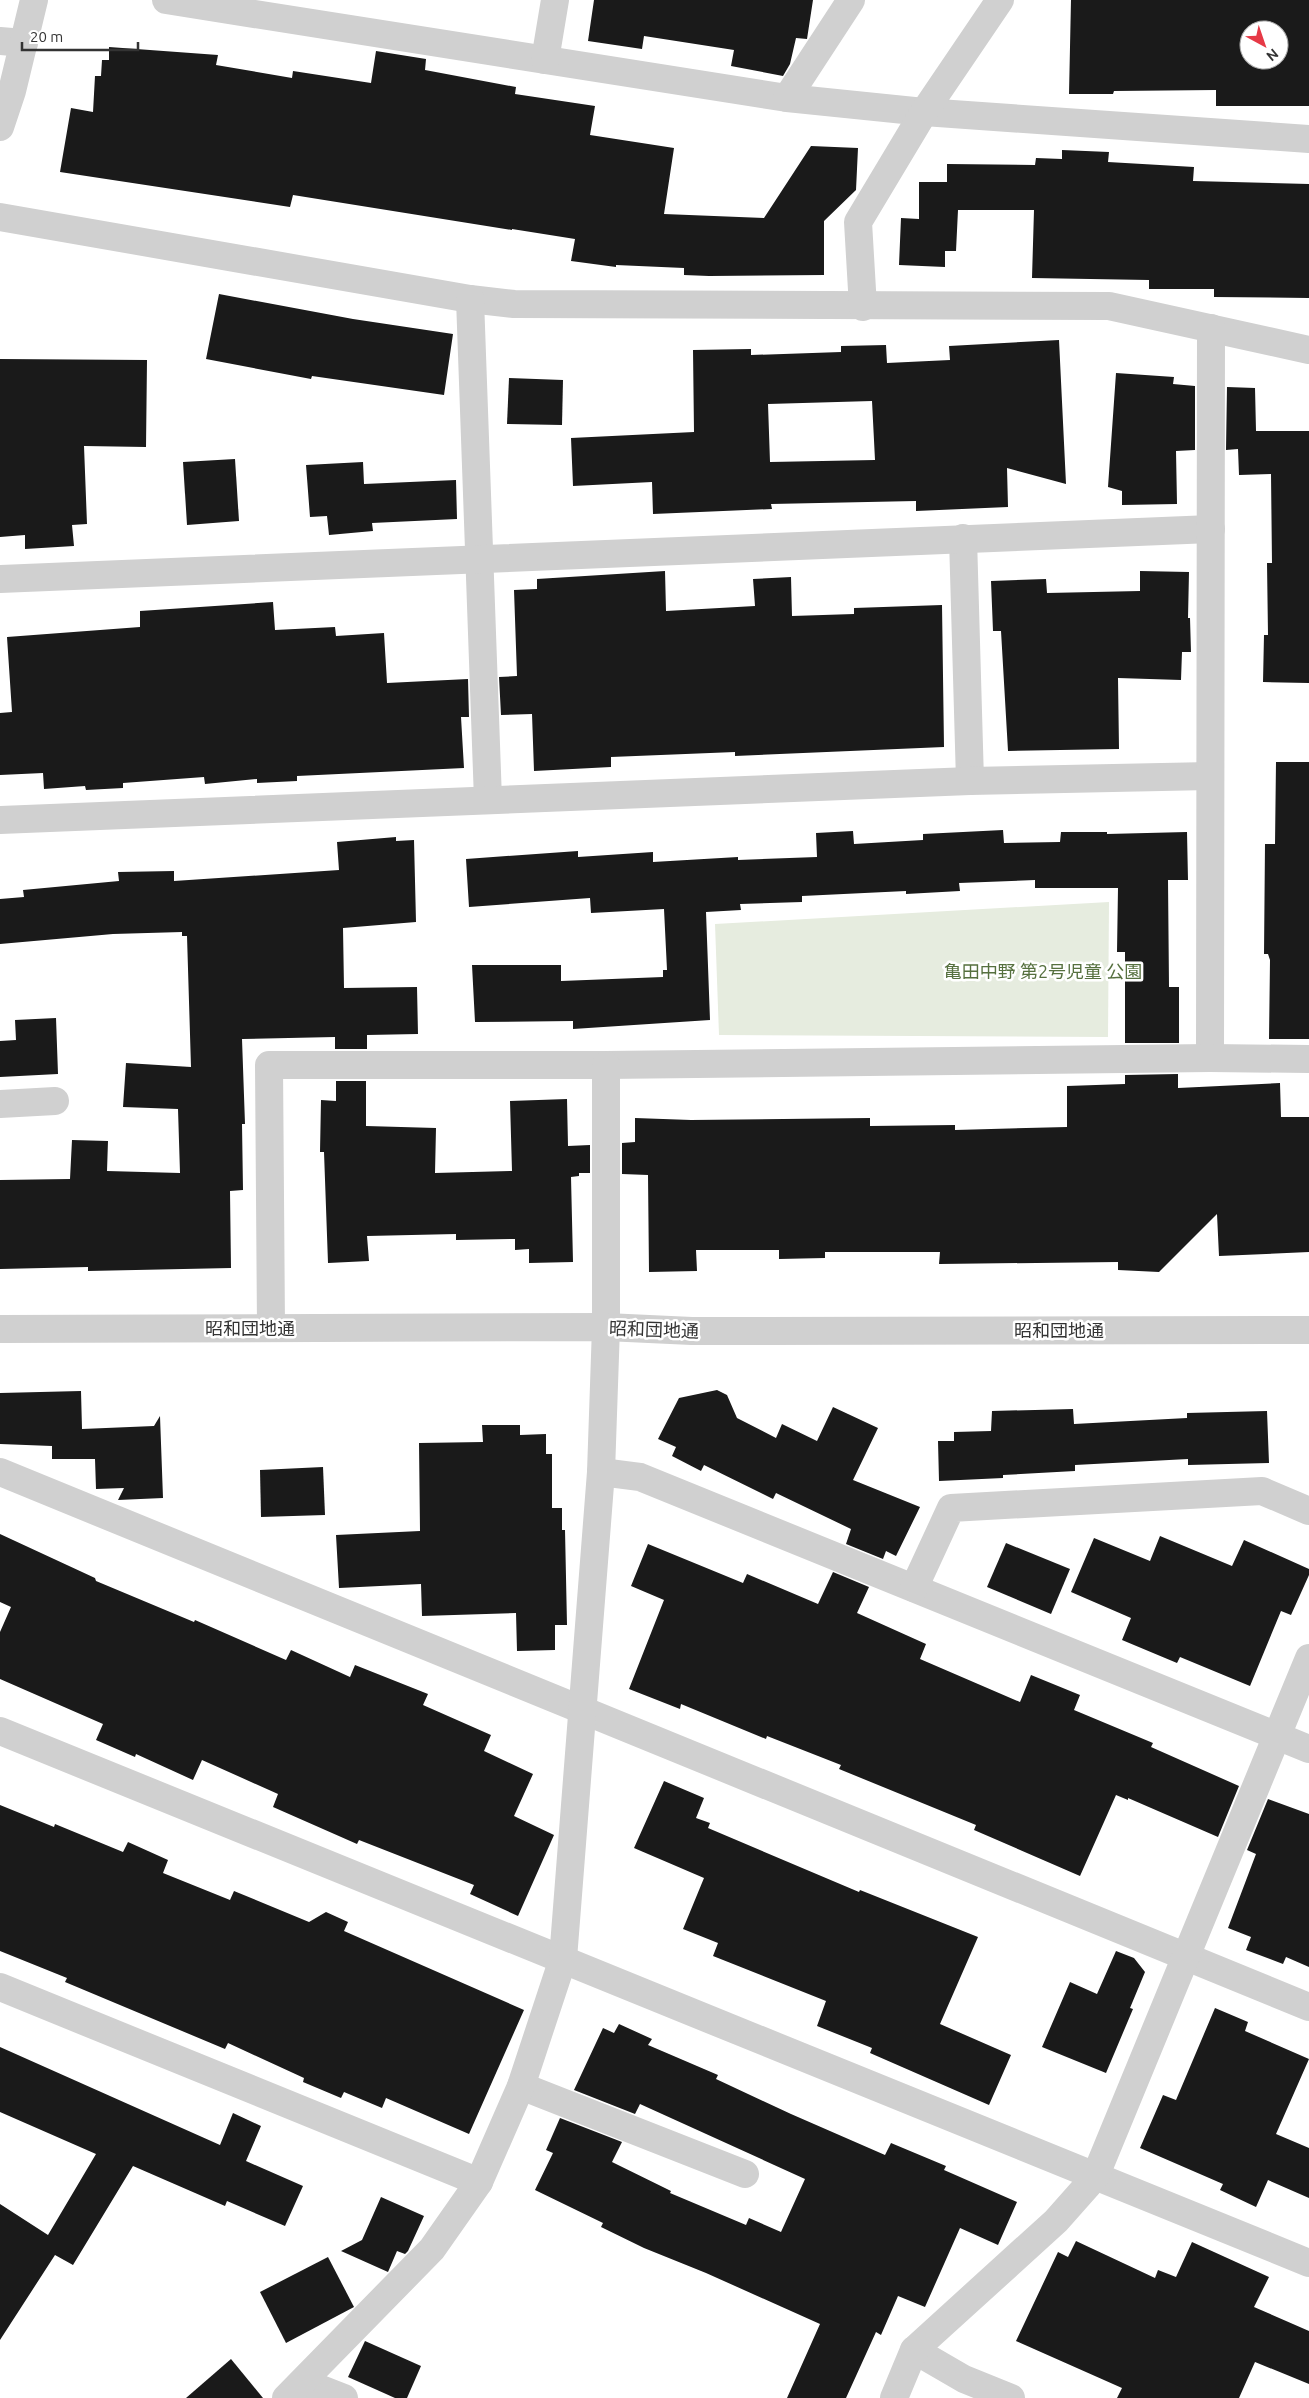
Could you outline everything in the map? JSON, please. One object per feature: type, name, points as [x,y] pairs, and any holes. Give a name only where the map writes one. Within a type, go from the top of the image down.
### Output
[{"type":"street","points":[[0,127],[12,91],[12,42],[34,0]]},
{"type":"street","points":[[166,0],[787,98],[924,112],[1309,139]]},
{"type":"street","points":[[545,60],[555,0]]},
{"type":"street","points":[[787,98],[851,0]]},
{"type":"street","points":[[863,306],[858,222],[924,112],[1000,0]]},
{"type":"street","points":[[0,217],[470,300],[514,304],[1110,306],[1309,350]]},
{"type":"street","points":[[470,300],[488,800]]},
{"type":"street","points":[[1210,1058],[1211,328]]},
{"type":"street","points":[[0,579],[1211,529]]},
{"type":"street","points":[[963,538],[970,780]]},
{"type":"street","points":[[0,820],[970,780],[1210,776]]},
{"type":"street","points":[[271,1328],[269,1064],[606,1065],[1210,1058],[1309,1059]]},
{"type":"street","points":[[295,2390],[319,2363],[432,2249],[478,2182],[521,2086],[563,1959],[601,1472],[606,1328],[606,1065]]},
{"type":"street","points":[[0,1104],[55,1101]]},
{"type":"street","name":"昭和団地通","points":[[0,1329],[1309,1330]]},
{"type":"street","points":[[0,1472],[1309,2006]]},
{"type":"street","points":[[601,1472],[640,1477],[1309,1748]]},
{"type":"street","points":[[914,1588],[951,1508],[1262,1491],[1309,1511]]},
{"type":"street","points":[[894,2398],[914,2350],[1056,2221],[1095,2177],[1184,1956],[1309,1658]]},
{"type":"street","points":[[0,1731],[1309,2263]]},
{"type":"street","points":[[0,1987],[478,2182]]},
{"type":"street","points":[[521,2086],[745,2174]]},
{"type":"street","points":[[914,2350],[964,2379],[1011,2398]]},
{"type":"street","points":[[295,2390],[344,2398]]},
{"type":"green space","name":"亀田中野 第2号児童 公園","points":[[1109,902],[1108,1037],[719,1035],[715,924]]},
{"type":"building","points":[[594,0],[813,0],[807,39],[796,38],[790,64],[783,76],[731,66],[734,50],[644,36],[642,49],[588,41]]},
{"type":"building","points":[[1071,0],[1309,0],[1309,106],[1216,106],[1216,90],[1114,91],[1113,94],[1069,94]]},
{"type":"building","points":[[109,47],[218,55],[216,65],[292,78],[293,71],[371,83],[376,51],[426,59],[425,70],[516,87],[515,94],[595,106],[590,135],[674,148],[664,214],[764,218],[811,146],[858,148],[856,190],[824,221],[824,275],[709,276],[684,275],[684,268],[616,265],[616,267],[571,261],[575,239],[293,195],[290,207],[60,172],[71,108],[93,112],[95,76],[101,76],[102,60],[109,60]]},
{"type":"building","points":[[1062,150],[1109,152],[1108,162],[1194,167],[1193,181],[1309,184],[1309,298],[1214,297],[1214,289],[1149,289],[1149,280],[1032,278],[1034,210],[958,210],[956,251],[945,251],[945,267],[899,265],[901,218],[919,219],[919,182],[947,182],[947,164],[1035,165],[1036,158],[1062,159]]},
{"type":"building","points":[[219,294],[353,319],[453,334],[444,395],[312,376],[311,379],[206,359]]},
{"type":"building","points":[[1059,340],[1066,484],[1007,468],[1008,507],[916,511],[916,501],[771,504],[772,509],[653,514],[652,482],[573,486],[571,438],[694,432],[693,350],[751,349],[751,355],[841,352],[841,346],[886,345],[887,363],[950,360],[949,346]],"holes":[[[872,401],[875,460],[770,462],[768,404]]]},
{"type":"building","points":[[0,359],[147,360],[146,447],[84,446],[87,524],[72,525],[74,546],[25,549],[25,535],[0,537]]},
{"type":"building","points":[[1116,373],[1174,377],[1173,384],[1195,386],[1195,450],[1176,451],[1177,504],[1122,505],[1122,491],[1108,487]]},
{"type":"building","points":[[509,378],[563,380],[562,425],[507,424]]},
{"type":"building","points":[[1227,387],[1255,388],[1256,431],[1309,431],[1309,683],[1263,682],[1264,635],[1268,635],[1267,563],[1272,563],[1271,474],[1239,475],[1238,449],[1226,450]]},
{"type":"building","points":[[235,459],[239,521],[187,525],[183,462]]},
{"type":"building","points":[[363,462],[364,484],[456,480],[457,519],[372,523],[373,531],[329,535],[327,516],[310,517],[306,465]]},
{"type":"building","points":[[665,571],[666,611],[755,606],[753,579],[791,577],[792,616],[854,614],[854,608],[942,605],[944,747],[735,756],[735,752],[611,757],[611,767],[534,771],[532,714],[501,715],[499,677],[517,676],[514,590],[537,589],[537,579]]},
{"type":"building","points":[[1140,571],[1189,572],[1188,618],[1190,618],[1191,652],[1182,652],[1181,680],[1118,678],[1119,749],[1008,751],[1001,631],[993,631],[991,581],[1046,579],[1047,593],[1140,591]]},
{"type":"building","points":[[273,602],[275,630],[335,627],[336,636],[384,633],[387,683],[468,679],[469,717],[461,717],[464,768],[297,776],[297,781],[257,783],[257,779],[205,784],[204,777],[123,783],[123,788],[86,790],[85,786],[44,789],[43,773],[0,775],[0,713],[12,712],[7,637],[140,627],[140,611]]},
{"type":"building","points":[[1276,762],[1309,762],[1309,1039],[1269,1039],[1270,960],[1268,954],[1264,954],[1265,844],[1275,844]]},
{"type":"building","points":[[1003,830],[1004,843],[1060,842],[1061,832],[1107,832],[1107,834],[1187,832],[1188,880],[1168,880],[1169,987],[1179,987],[1179,1043],[1125,1043],[1125,952],[1117,952],[1118,888],[1035,888],[1035,880],[959,883],[960,891],[906,894],[906,891],[802,896],[802,902],[740,904],[741,910],[706,912],[710,1020],[573,1029],[573,1021],[475,1022],[472,965],[561,965],[561,981],[663,977],[663,970],[667,970],[664,909],[591,913],[590,898],[469,907],[466,859],[578,851],[578,857],[653,852],[653,862],[738,857],[738,860],[817,857],[816,833],[853,831],[854,844],[923,840],[923,834]]},
{"type":"building","points":[[396,837],[396,841],[414,840],[416,922],[343,928],[344,988],[417,987],[418,1034],[367,1035],[367,1049],[335,1049],[335,1037],[242,1039],[245,1124],[242,1124],[243,1190],[230,1191],[231,1268],[88,1271],[88,1267],[0,1269],[0,1180],[70,1179],[72,1140],[108,1141],[107,1171],[180,1173],[178,1109],[123,1107],[126,1063],[191,1067],[187,936],[182,936],[182,932],[113,934],[0,944],[0,899],[24,897],[23,890],[119,881],[118,872],[174,871],[174,881],[339,870],[337,842]]},
{"type":"building","points":[[56,1018],[58,1074],[0,1077],[0,1041],[16,1040],[15,1020]]},
{"type":"building","points":[[1178,1074],[1178,1088],[1280,1083],[1281,1117],[1309,1117],[1309,1252],[1219,1256],[1217,1214],[1159,1272],[1118,1270],[1118,1262],[939,1264],[940,1252],[825,1252],[825,1258],[779,1259],[779,1250],[696,1250],[697,1271],[649,1272],[648,1175],[622,1174],[622,1143],[635,1142],[635,1118],[691,1120],[870,1118],[870,1126],[955,1125],[955,1130],[1067,1127],[1067,1086],[1125,1084],[1125,1075]]},
{"type":"building","points":[[336,1081],[366,1081],[366,1126],[436,1128],[435,1173],[512,1171],[510,1101],[567,1099],[568,1146],[590,1145],[590,1173],[579,1173],[579,1176],[571,1177],[573,1262],[529,1263],[529,1249],[515,1250],[515,1239],[456,1240],[456,1234],[367,1236],[369,1261],[328,1263],[324,1152],[320,1152],[321,1100],[336,1101]]},
{"type":"building","points":[[717,1390],[727,1395],[737,1418],[776,1438],[782,1424],[817,1441],[833,1407],[878,1428],[853,1480],[920,1507],[896,1556],[886,1551],[883,1559],[846,1544],[851,1529],[776,1493],[773,1499],[704,1465],[701,1471],[672,1456],[676,1447],[658,1439],[679,1398]]},
{"type":"building","points":[[81,1391],[82,1429],[154,1426],[160,1416],[163,1498],[118,1500],[124,1488],[96,1489],[95,1459],[52,1459],[52,1446],[0,1444],[0,1393]]},
{"type":"building","points":[[1073,1409],[1074,1424],[1187,1418],[1187,1413],[1267,1411],[1269,1463],[1188,1465],[1188,1459],[1075,1465],[1075,1471],[1003,1475],[1003,1478],[939,1481],[938,1441],[954,1441],[954,1432],[991,1431],[992,1411]]},
{"type":"building","points":[[482,1425],[520,1425],[520,1435],[546,1434],[546,1454],[552,1454],[552,1508],[562,1508],[562,1530],[565,1530],[567,1625],[555,1625],[555,1650],[517,1651],[516,1613],[422,1616],[421,1584],[339,1588],[336,1535],[420,1531],[419,1443],[483,1442]]},
{"type":"building","points":[[323,1467],[325,1515],[261,1517],[260,1470]]},
{"type":"building","points":[[0,1534],[95,1578],[96,1581],[194,1622],[195,1620],[286,1660],[291,1650],[350,1677],[355,1665],[428,1694],[423,1705],[491,1735],[484,1751],[533,1774],[514,1816],[554,1835],[518,1916],[470,1894],[474,1885],[359,1840],[357,1844],[273,1807],[278,1794],[202,1760],[193,1780],[136,1754],[135,1757],[96,1740],[103,1724],[0,1679],[0,1632],[11,1607],[0,1602]]},
{"type":"building","points":[[1160,1536],[1232,1566],[1244,1540],[1309,1569],[1309,1575],[1291,1615],[1281,1611],[1250,1686],[1180,1657],[1177,1663],[1122,1640],[1131,1618],[1071,1592],[1094,1538],[1150,1561]]},
{"type":"building","points":[[1006,1543],[1070,1569],[1051,1614],[987,1587]]},
{"type":"building","points":[[648,1544],[743,1583],[747,1574],[818,1604],[833,1572],[869,1587],[857,1613],[926,1644],[920,1659],[1020,1702],[1031,1675],[1080,1695],[1074,1710],[1153,1743],[1151,1747],[1239,1786],[1218,1837],[1128,1798],[1128,1800],[1116,1795],[1080,1876],[974,1830],[976,1825],[839,1769],[841,1765],[767,1736],[766,1739],[681,1704],[680,1709],[629,1689],[664,1600],[631,1586]]},
{"type":"building","points":[[664,1781],[704,1798],[696,1818],[710,1823],[708,1828],[859,1892],[860,1890],[978,1937],[940,2024],[1011,2055],[989,2105],[870,2053],[872,2048],[817,2026],[826,2001],[713,1956],[718,1943],[683,1929],[704,1878],[634,1848]]},
{"type":"building","points":[[1268,1799],[1309,1814],[1309,1967],[1286,1957],[1283,1964],[1246,1950],[1251,1937],[1228,1928],[1256,1854],[1247,1850]]},
{"type":"building","points":[[0,1805],[54,1827],[55,1824],[123,1852],[128,1842],[168,1860],[163,1873],[230,1900],[234,1891],[309,1922],[326,1912],[348,1922],[344,1931],[524,2010],[469,2134],[386,2098],[382,2108],[344,2092],[341,2098],[303,2082],[304,2078],[228,2043],[225,2049],[65,1982],[67,1978],[0,1951]]},
{"type":"building","points":[[1116,1951],[1134,1958],[1145,1972],[1130,2008],[1133,2009],[1106,2073],[1042,2047],[1070,1982],[1097,1994]]},
{"type":"building","points":[[1215,2008],[1248,2022],[1245,2031],[1309,2059],[1276,2134],[1309,2148],[1309,2198],[1268,2180],[1256,2207],[1220,2190],[1223,2184],[1140,2148],[1163,2095],[1176,2100]]},
{"type":"building","points":[[619,2024],[652,2039],[648,2045],[718,2075],[716,2079],[791,2114],[885,2155],[891,2143],[946,2166],[944,2170],[1017,2202],[998,2245],[960,2228],[925,2307],[898,2296],[881,2335],[876,2332],[846,2398],[787,2398],[820,2324],[706,2273],[644,2248],[601,2227],[603,2223],[535,2190],[553,2153],[546,2150],[560,2118],[622,2142],[612,2162],[671,2191],[670,2193],[746,2225],[749,2218],[781,2232],[805,2179],[640,2104],[635,2114],[574,2090],[603,2028],[614,2033]]},
{"type":"building","points":[[0,2047],[220,2145],[233,2113],[261,2126],[246,2161],[303,2186],[285,2226],[227,2201],[225,2206],[133,2166],[73,2265],[55,2255],[0,2340],[0,2204],[48,2235],[96,2154],[0,2112]]},
{"type":"building","points":[[381,2197],[424,2216],[408,2251],[405,2254],[397,2251],[388,2272],[341,2251],[362,2240]]},
{"type":"building","points":[[1076,2241],[1155,2278],[1158,2270],[1176,2277],[1192,2242],[1269,2277],[1254,2307],[1309,2331],[1309,2384],[1255,2362],[1239,2398],[1117,2398],[1122,2388],[1016,2341],[1058,2252],[1068,2257]]},
{"type":"building","points":[[328,2257],[354,2307],[286,2343],[260,2292]]},
{"type":"building","points":[[365,2341],[421,2366],[407,2398],[395,2398],[348,2377]]},
{"type":"building","points":[[231,2359],[263,2398],[186,2398]]}]
